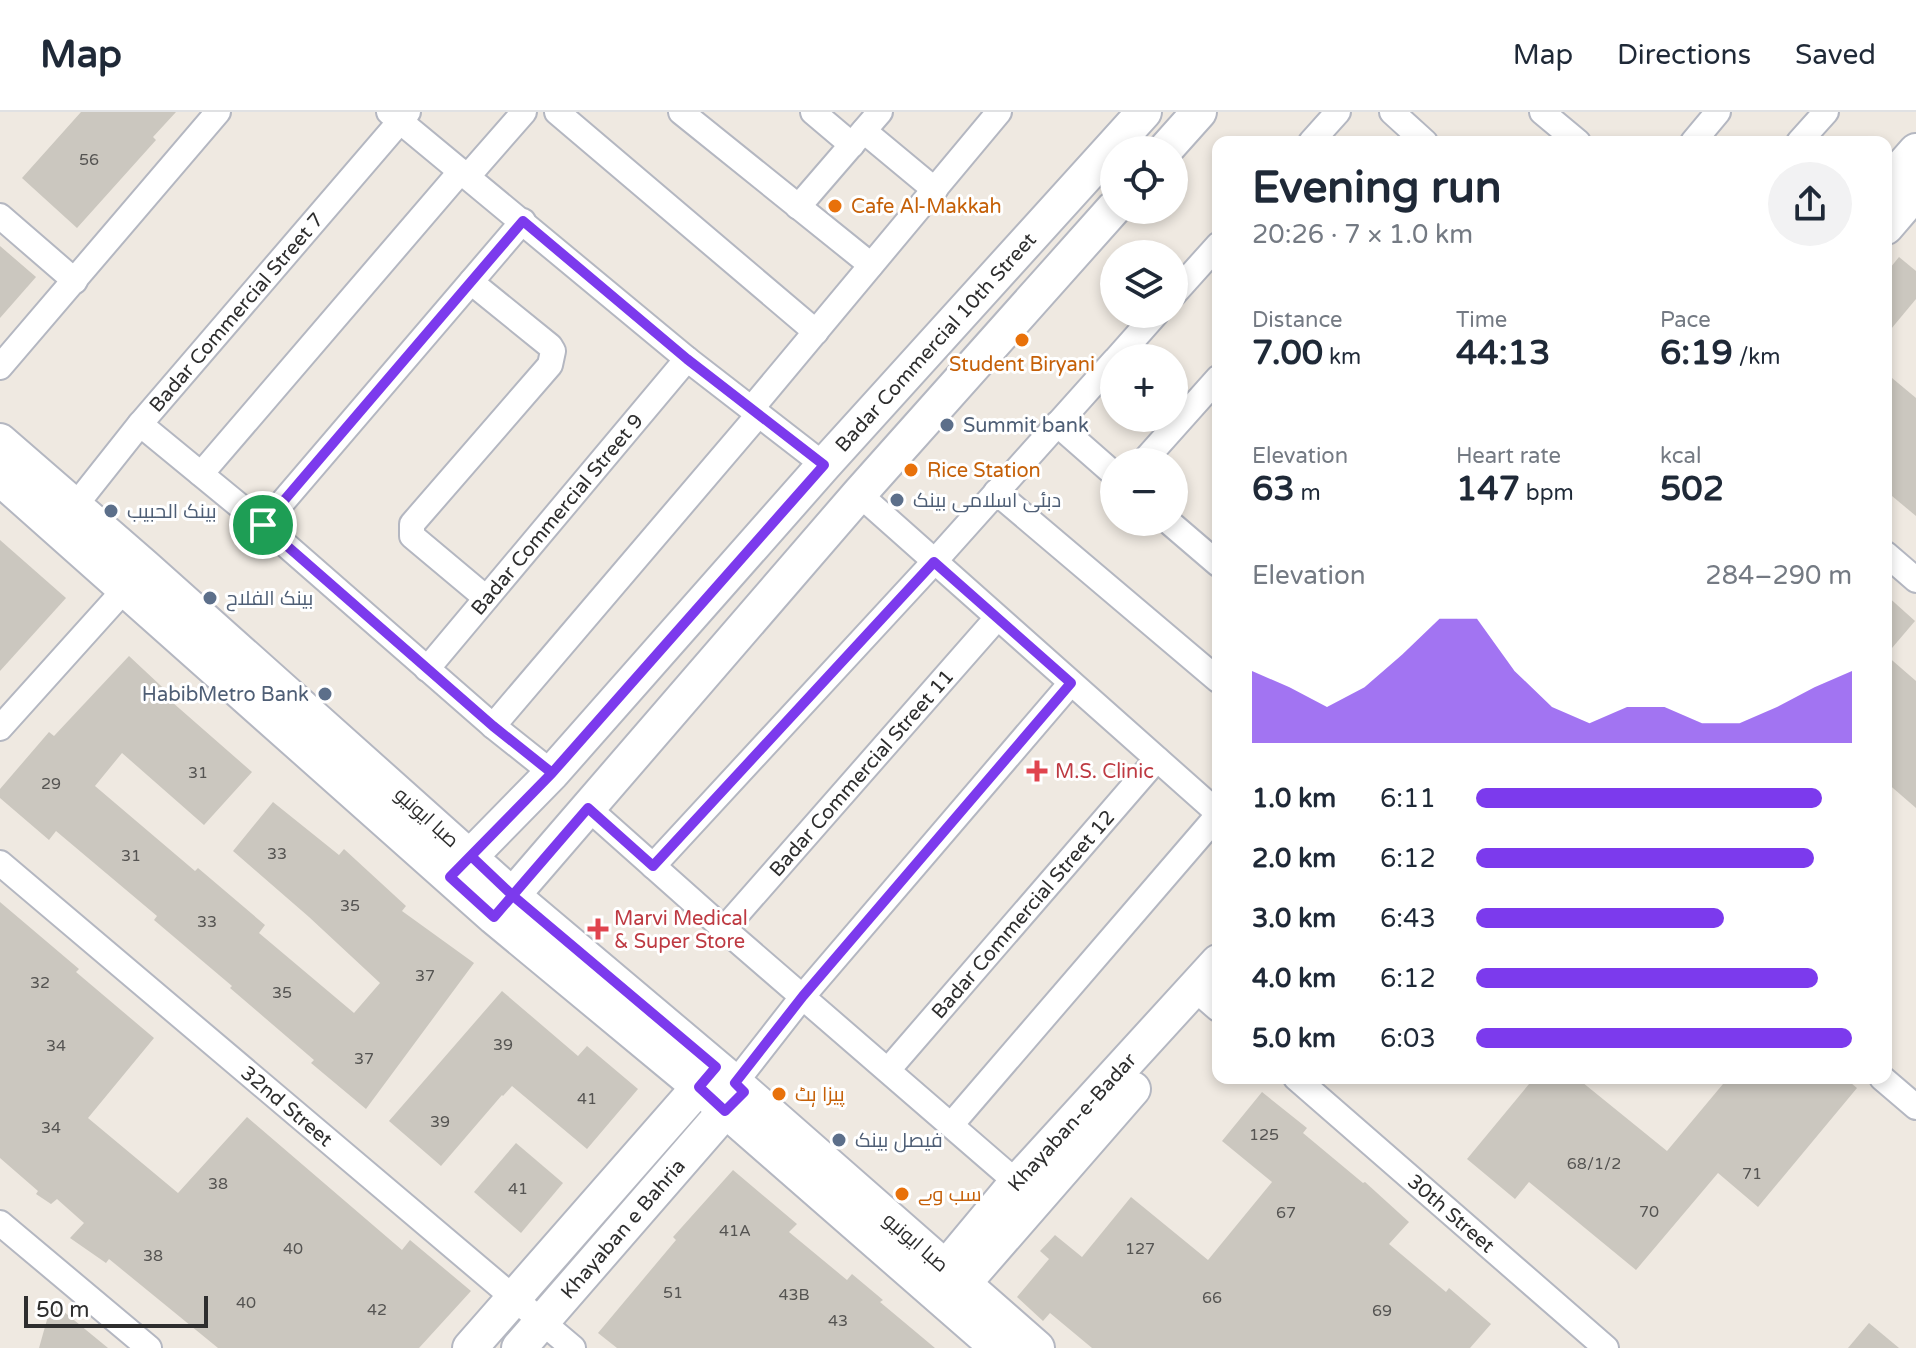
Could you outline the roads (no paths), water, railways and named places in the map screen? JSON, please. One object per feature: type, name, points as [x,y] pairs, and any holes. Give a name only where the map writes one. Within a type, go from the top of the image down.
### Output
[{"type":"main road","name":"Badar Commercial 10th Street","points":[[460,867],[552,773],[824,465],[1144,112]]},
{"type":"main road","points":[[1178,136],[1199,112]]},
{"type":"main road","points":[[1899,205],[1916,151]]},
{"type":"main road","points":[[503,906],[859,494],[1100,224]]},
{"type":"main road","name":"صبا ایونیو","points":[[0,441],[75,506],[135,578]]},
{"type":"main road","name":"صبا ایونیو","points":[[0,478],[135,578],[503,906],[724,1088],[946,1285],[1037,1348]]},
{"type":"main road","name":"Khayaban-e-Badar","points":[[946,1285],[1027,1191],[1210,998]]},
{"type":"main road","points":[[470,1348],[513,1297],[724,1088]]},
{"type":"main road","name":"Khayaban e Bahria","points":[[519,1348],[724,1088]]},
{"type":"main road","name":"صبا ایونیو","points":[[946,1285],[998,1348]]},
{"type":"street","points":[[0,367],[218,112]]},
{"type":"street","points":[[201,474],[464,173],[524,112]]},
{"type":"street","points":[[557,112],[816,332]]},
{"type":"street","points":[[681,112],[871,265]]},
{"type":"street","points":[[813,112],[865,129],[935,190]]},
{"type":"street","points":[[493,726],[999,112]]},
{"type":"street","points":[[1316,136],[1338,112]]},
{"type":"street","points":[[1698,136],[1718,112]]},
{"type":"street","points":[[1804,136],[1826,112]]},
{"type":"street","points":[[399,115],[687,359],[824,465]]},
{"type":"street","name":"Badar Commercial Street 7","points":[[75,506],[399,115]]},
{"type":"street","points":[[1558,117],[1573,136]]},
{"type":"street","points":[[798,207],[865,129]]},
{"type":"street","points":[[0,216],[75,281]]},
{"type":"street","points":[[263,525],[523,221]]},
{"type":"street","points":[[1188,278],[1212,252]]},
{"type":"street","points":[[471,282],[553,351],[550,365],[412,524],[412,536],[486,598]]},
{"type":"street","points":[[1129,344],[1144,328]]},
{"type":"street","name":"Badar Commercial Street 9","points":[[427,669],[687,359]]},
{"type":"street","points":[[653,866],[934,562],[1100,377]]},
{"type":"street","points":[[1156,448],[1212,385]]},
{"type":"street","points":[[140,424],[263,525],[493,726],[552,773]]},
{"type":"street","points":[[1057,424],[1100,462]]},
{"type":"street","points":[[996,492],[1212,675]]},
{"type":"street","points":[[859,494],[1212,806]]},
{"type":"street","points":[[1185,536],[1212,559]]},
{"type":"street","points":[[1892,559],[1916,580]]},
{"type":"street","points":[[0,728],[135,578]]},
{"type":"street","name":"Badar Commercial Street 11","points":[[724,929],[997,618]]},
{"type":"street","points":[[724,1088],[1071,683]]},
{"type":"street","name":"Badar Commercial Street 12","points":[[888,1070],[1157,759]]},
{"type":"street","points":[[588,808],[1027,1191]]},
{"type":"street","points":[[951,1125],[1212,814]]},
{"type":"street","name":"32nd Street","points":[[0,863],[573,1348]]},
{"type":"street","name":"30th Street","points":[[1303,1084],[1606,1348]]},
{"type":"street","points":[[1889,1084],[1916,1107]]},
{"type":"street","points":[[0,1223],[149,1348]]},
{"type":"place","name":"Cafe Al-Makkah","points":[[835,206]]},
{"type":"place","name":"Student Biryani","points":[[1022,340]]},
{"type":"place","name":"Summit bank","points":[[947,425]]},
{"type":"place","name":"Rice Station","points":[[911,470]]},
{"type":"place","name":"دبئی اسلامی بینک","points":[[897,500]]},
{"type":"place","name":"بينک الحبيب","points":[[111,511]]},
{"type":"place","name":"بینک الفلاح","points":[[210,598]]},
{"type":"place","name":"HabibMetro Bank","points":[[325,694]]},
{"type":"place","name":"M.S. Clinic","points":[[1037,771]]},
{"type":"place","name":"Marvi Medical & Super Store","points":[[598,929]]},
{"type":"place","name":"پیزا ہٹ","points":[[779,1094]]},
{"type":"place","name":"فیصل بینک","points":[[839,1140]]},
{"type":"place","name":"سب وے","points":[[902,1194]]}]
